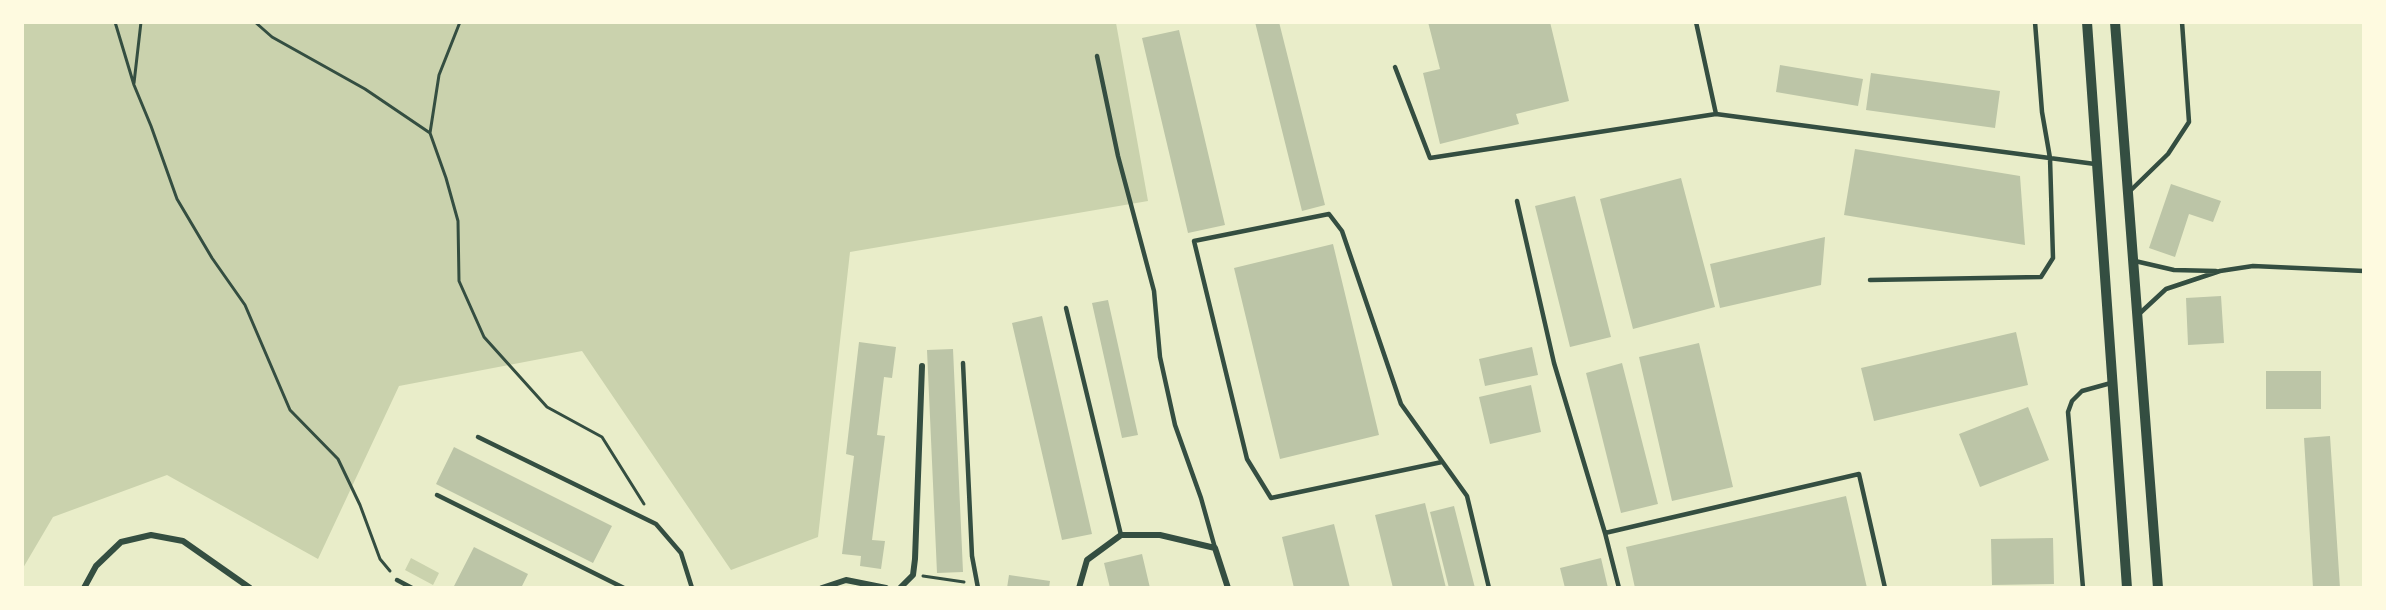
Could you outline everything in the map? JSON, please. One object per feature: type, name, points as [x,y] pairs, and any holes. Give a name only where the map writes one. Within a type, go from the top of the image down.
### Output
[{"type":"street","points":[[2087,22],[2095,164],[2127,588]]},
{"type":"street","points":[[2115,22],[2158,588]]},
{"type":"street","points":[[900,588],[913,575],[922,366]]},
{"type":"street","points":[[84,588],[96,566],[122,542],[151,535],[183,541],[250,588]]},
{"type":"street","points":[[1079,588],[1087,560],[1121,535],[1160,535],[1215,548],[1228,588]]},
{"type":"street","points":[[822,588],[846,580],[886,588]]},
{"type":"lane","points":[[1696,22],[1716,114]]},
{"type":"lane","points":[[1870,280],[2041,276],[2053,258],[2050,158],[2042,112],[2035,22]]},
{"type":"lane","points":[[2127,194],[2168,154],[2189,122],[2182,22]]},
{"type":"lane","points":[[1097,56],[1118,156],[1154,291],[1160,357],[1175,425],[1201,498],[1215,548]]},
{"type":"lane","points":[[1395,67],[1430,158],[1716,114],[2095,164]]},
{"type":"lane","points":[[1517,201],[1554,363],[1605,533],[1619,588]]},
{"type":"lane","points":[[1442,462],[1271,498],[1247,459],[1194,241],[1329,214],[1342,231],[1401,404],[1467,496],[1489,588]]},
{"type":"lane","points":[[2132,261],[2174,270],[2220,271]]},
{"type":"lane","points":[[2137,316],[2166,288],[2220,271],[2253,266],[2364,271]]},
{"type":"lane","points":[[1066,308],[1121,535]]},
{"type":"lane","points":[[963,363],[972,556],[979,586]]},
{"type":"lane","points":[[2083,588],[2068,412],[2072,401],[2082,391],[2111,383]]},
{"type":"lane","points":[[478,437],[657,524],[681,553],[692,588]]},
{"type":"lane","points":[[1605,533],[1859,474],[1885,588]]},
{"type":"lane","points":[[437,495],[624,588]]},
{"type":"lane","points":[[397,580],[412,588]]},
{"type":"path","points":[[115,22],[134,85],[177,199],[212,258],[245,304],[290,410],[338,459],[360,505],[380,559],[397,580]]},
{"type":"path","points":[[134,85],[141,22]]},
{"type":"path","points":[[255,22],[272,37],[365,89],[430,133]]},
{"type":"path","points":[[460,22],[439,75],[430,133],[458,221],[459,281],[484,337],[547,407],[602,437],[657,524]]},
{"type":"path","points":[[913,575],[979,586]]},
{"type":"green space","points":[[23,23],[1116,23],[1148,201],[850,252],[818,537],[731,570],[582,351],[399,386],[318,559],[167,475],[53,517],[23,568]]},
{"type":"green space","points":[[411,558],[439,573],[433,585],[405,570]]},
{"type":"building","points":[[1255,22],[1279,22],[1325,205],[1302,211]]},
{"type":"building","points":[[1428,22],[1550,22],[1569,101],[1516,114],[1519,124],[1440,144],[1423,73],[1440,69]]},
{"type":"building","points":[[1179,30],[1225,225],[1188,233],[1142,38]]},
{"type":"building","points":[[1780,65],[1863,79],[1858,106],[1776,92]]},
{"type":"building","points":[[1871,73],[2000,91],[1995,128],[1866,110]]},
{"type":"building","points":[[1855,149],[2020,176],[2025,245],[1844,215]]},
{"type":"building","points":[[1681,178],[1715,307],[1633,329],[1600,199]]},
{"type":"building","points":[[2171,184],[2221,201],[2213,222],[2189,214],[2175,257],[2149,248]]},
{"type":"building","points":[[1575,196],[1611,337],[1570,347],[1535,206]]},
{"type":"building","points":[[1825,237],[1821,285],[1720,308],[1710,264]]},
{"type":"building","points":[[1333,244],[1379,435],[1280,459],[1234,268]]},
{"type":"building","points":[[2221,296],[2224,343],[2188,345],[2186,298]]},
{"type":"building","points":[[1108,300],[1138,435],[1122,438],[1092,303]]},
{"type":"building","points":[[1042,316],[1092,534],[1062,540],[1012,323]]},
{"type":"building","points":[[2016,332],[2028,385],[1874,421],[1861,368]]},
{"type":"building","points":[[859,342],[896,347],[892,378],[884,377],[877,435],[885,436],[872,540],[885,541],[881,569],[860,566],[861,556],[842,554],[854,456],[846,454]]},
{"type":"building","points":[[1699,343],[1733,487],[1672,501],[1639,357]]},
{"type":"building","points":[[1532,347],[1538,375],[1485,386],[1479,359]]},
{"type":"building","points":[[953,349],[963,572],[937,573],[927,350]]},
{"type":"building","points":[[1622,363],[1658,504],[1621,513],[1586,373]]},
{"type":"building","points":[[2266,371],[2321,371],[2321,409],[2266,409]]},
{"type":"building","points":[[1531,385],[1541,432],[1490,444],[1479,397]]},
{"type":"building","points":[[2028,407],[2049,460],[1980,487],[1959,434]]},
{"type":"building","points":[[2330,436],[2340,588],[2313,588],[2304,438]]},
{"type":"building","points":[[454,447],[612,526],[593,563],[436,484]]},
{"type":"building","points":[[1846,496],[1867,588],[1635,588],[1626,547]]},
{"type":"building","points":[[1425,503],[1446,588],[1393,588],[1375,515]]},
{"type":"building","points":[[1454,506],[1475,588],[1449,588],[1430,512]]},
{"type":"building","points":[[1334,524],[1350,588],[1294,588],[1282,537]]},
{"type":"building","points":[[2053,538],[2054,584],[1992,585],[1991,539]]},
{"type":"building","points":[[474,547],[528,574],[521,588],[453,588]]},
{"type":"building","points":[[1142,554],[1150,588],[1110,588],[1104,563]]},
{"type":"building","points":[[1601,558],[1608,588],[1565,588],[1560,568]]},
{"type":"building","points":[[1009,575],[1050,581],[1049,588],[1007,588]]}]
